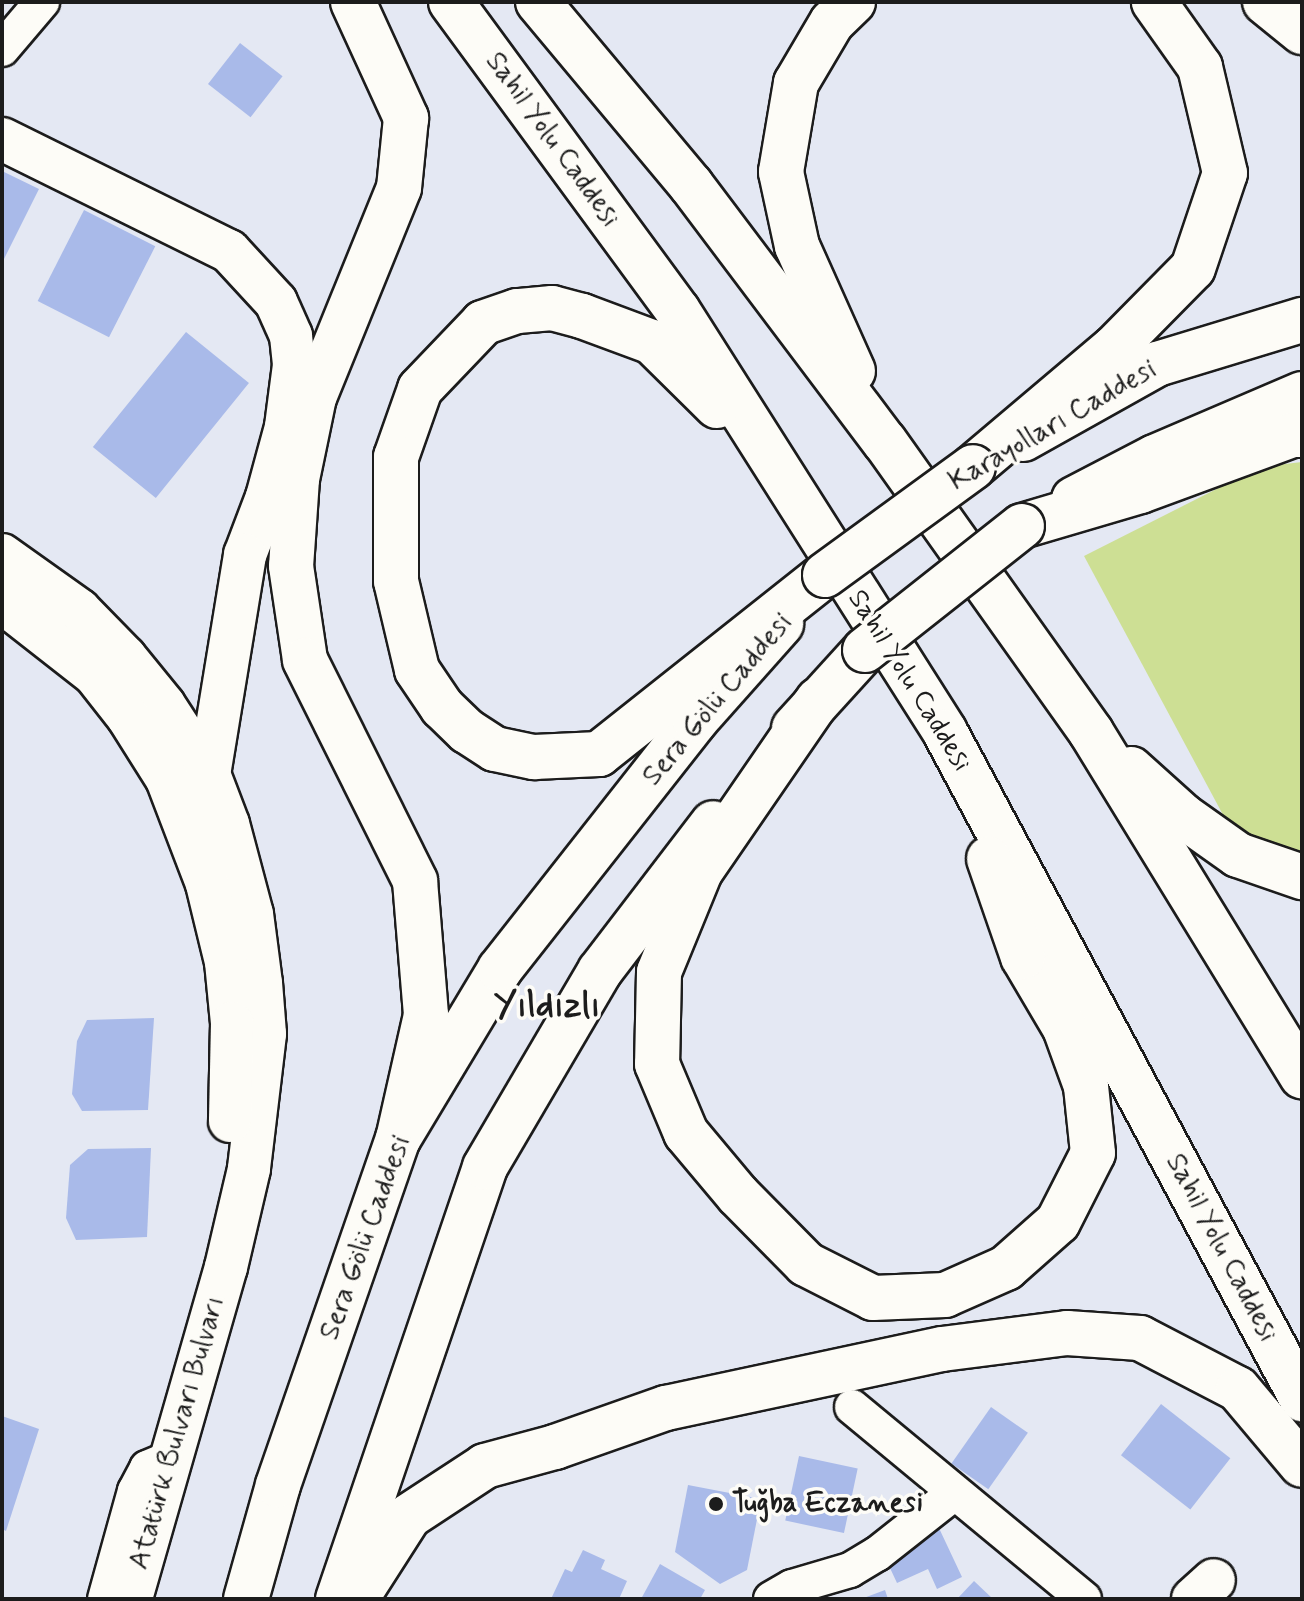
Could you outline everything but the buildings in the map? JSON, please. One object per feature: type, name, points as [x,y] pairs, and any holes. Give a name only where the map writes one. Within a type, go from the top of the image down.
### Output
[{"type":"main road","points":[[353,2],[406,118],[399,188],[314,397],[297,479],[291,566],[305,660],[415,881],[426,1015],[398,1139]]},
{"type":"main road","name":"Sahil Yolu Caddesi","points":[[451,2],[678,311],[945,732],[1302,1399]]},
{"type":"main road","points":[[538,2],[691,185],[885,442],[1091,732],[1302,1076]]},
{"type":"main road","points":[[853,2],[832,22],[796,83],[781,172],[797,246],[885,442]]},
{"type":"main road","points":[[973,467],[1114,348],[1193,268],[1225,173],[1200,67],[1154,2]]},
{"type":"main road","points":[[1265,2],[1302,32]]},
{"type":"main road","points":[[770,459],[652,342],[552,308],[517,311],[483,323],[420,389],[404,427],[396,457],[396,581],[417,670],[442,707],[467,731],[495,749],[534,757],[599,754],[825,575]]},
{"type":"main road","name":"Karayolları Caddesi","points":[[825,575],[973,467],[1157,364],[1302,320]]},
{"type":"main road","points":[[338,1599],[485,1167],[600,971],[713,823],[865,650],[1022,526],[1155,457],[1302,394]]},
{"type":"main road","points":[[1022,526],[1140,491],[1292,435],[1302,435]]},
{"type":"main road","name":"Sera Gölü Caddesi","points":[[246,1599],[278,1485],[398,1139],[500,969],[695,721],[825,575]]},
{"type":"main road","points":[[818,700],[700,872],[659,972],[657,1064],[686,1133],[738,1195],[806,1264],[873,1298],[945,1295],[1006,1268],[1058,1222],[1093,1153],[1086,1086],[1065,1028],[1023,957],[945,732]]},
{"type":"main road","points":[[1091,732],[1183,816],[1238,855],[1302,877]]},
{"type":"main road","points":[[356,1599],[409,1516],[485,1466],[555,1447],[666,1408],[942,1349],[1067,1333],[1140,1338],[1238,1389],[1302,1465]]},
{"type":"street","points":[[2,49],[42,2]]},
{"type":"street","points":[[2,139],[229,251],[276,302],[291,336],[294,365],[286,427],[267,497],[245,555],[209,774]]},
{"type":"street","name":"Atatürk Bulvarı Bulvarı","points":[[2,555],[79,610],[125,657],[164,705],[209,774],[228,824],[252,914],[265,1034],[249,1169],[226,1267],[131,1599]]},
{"type":"street","name":"Atatürk Bulvarı Bulvarı","points":[[2,602],[95,675],[128,717],[167,779],[198,859],[226,962],[232,1023],[226,1267]]},
{"type":"street","points":[[852,1407],[953,1494],[1084,1599]]},
{"type":"street","points":[[105,1599],[135,1491],[147,1468],[171,1458]]},
{"type":"street","points":[[771,1599],[792,1587],[850,1570],[877,1554],[953,1494]]},
{"type":"green space","points":[[1302,462],[1302,855],[1229,826],[1084,556],[1260,467]]},
{"type":"place","name":"Tuğba Eczanesi","points":[[716,1504]]},
{"type":"district","name":"Yıldızlı","points":[[547,1007]]}]
